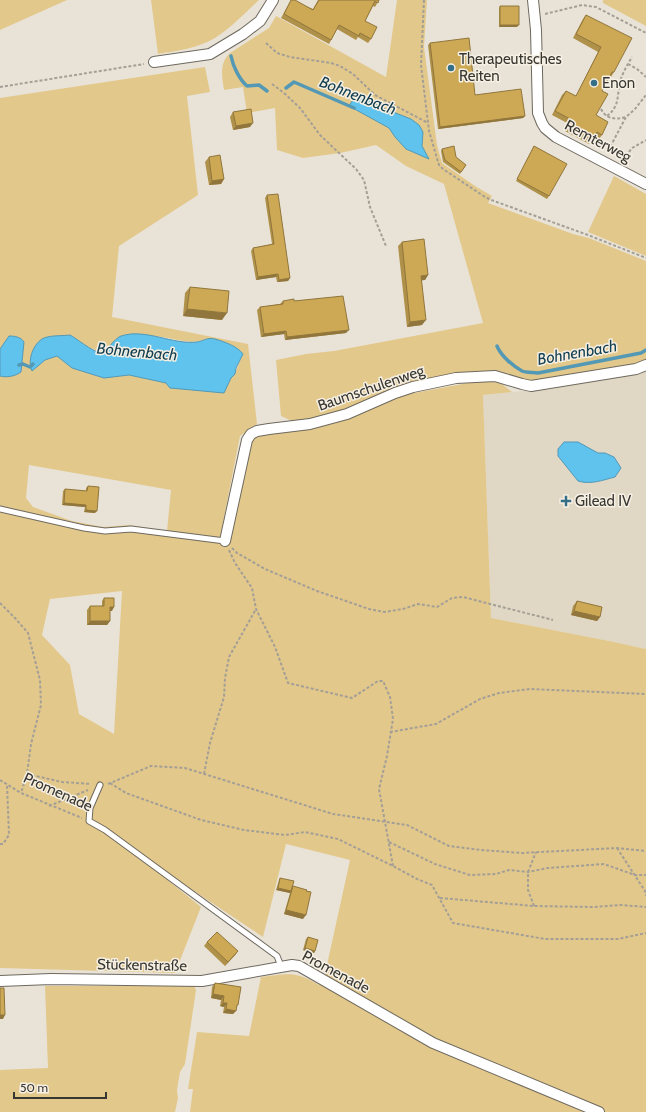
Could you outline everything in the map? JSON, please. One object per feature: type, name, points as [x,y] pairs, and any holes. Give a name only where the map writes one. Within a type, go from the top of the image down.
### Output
[{"type":"street","points":[[154,62],[215,52],[260,21],[274,0]]},
{"type":"street","name":"Remterweg","points":[[533,0],[535,16],[538,108],[542,123],[552,134],[646,184]]},
{"type":"street","name":"Baumschulenweg","points":[[225,541],[247,440],[251,434],[257,431],[269,428],[310,424],[340,416],[413,387],[456,378],[495,376],[531,386],[636,369],[646,365]]},
{"type":"street","name":"Stückenstraße","points":[[0,981],[51,979],[202,981],[281,966]]},
{"type":"street","name":"Promenade","points":[[281,966],[299,966],[433,1043],[599,1112]]},
{"type":"lane","points":[[0,509],[84,528],[105,531],[131,529],[225,541]]},
{"type":"lane","points":[[89,821],[90,808],[100,785]]},
{"type":"lane","name":"Promenade","points":[[89,821],[105,830],[277,956],[281,966]]},
{"type":"path","points":[[424,0],[420,65],[431,140],[439,165],[443,170],[485,196],[646,258]]},
{"type":"path","points":[[535,16],[582,5],[596,6],[646,33]]},
{"type":"path","points":[[266,43],[277,53],[290,57],[331,63],[340,66],[353,74],[375,95],[428,123]]},
{"type":"path","points":[[607,116],[615,108],[618,101],[621,77],[632,57]]},
{"type":"path","points":[[0,87],[154,62]]},
{"type":"path","points":[[628,64],[637,69],[646,77]]},
{"type":"path","points":[[272,84],[300,108],[320,135],[356,169],[364,180],[370,207],[386,246]]},
{"type":"path","points":[[603,161],[626,117],[635,109],[646,95]]},
{"type":"path","points":[[601,109],[603,114],[607,116],[618,119],[626,117]]},
{"type":"path","points":[[618,169],[632,148],[646,140]]},
{"type":"path","points":[[225,541],[234,563],[252,588],[256,609],[275,647],[288,683],[352,698],[378,681],[383,681],[390,697],[392,719],[387,756],[379,789],[393,866]]},
{"type":"path","points":[[225,541],[237,553],[265,569],[317,591],[369,609],[384,612],[403,609],[418,604],[437,607],[452,598],[463,597],[553,620]]},
{"type":"path","points":[[0,603],[28,633],[40,680],[40,705],[31,744],[27,774],[21,793]]},
{"type":"path","points":[[204,774],[210,743],[224,697],[225,678],[229,657],[256,609]]},
{"type":"path","points":[[390,732],[436,724],[480,699],[499,693],[530,689],[646,694]]},
{"type":"path","points":[[49,806],[151,766],[185,768],[333,814],[407,825],[449,846],[522,853],[617,848],[646,852]]},
{"type":"path","points":[[27,774],[62,782],[100,785]]},
{"type":"path","name":"Promenade","points":[[0,780],[21,793],[49,806],[89,821]]},
{"type":"path","points":[[110,783],[126,793],[202,820],[244,830],[285,835],[305,832],[338,839],[393,866],[417,880],[432,885],[453,923],[545,939],[618,939],[646,933]]},
{"type":"path","points":[[0,844],[3,844],[9,835],[7,784]]},
{"type":"path","points":[[389,842],[435,864],[470,875],[496,874],[509,870],[528,872],[548,868],[604,864],[635,875],[646,875]]},
{"type":"path","points":[[617,848],[645,891],[646,896]]},
{"type":"path","points":[[534,906],[528,890],[528,872],[536,852]]},
{"type":"path","points":[[439,898],[534,906],[594,907],[621,905],[646,907]]},
{"type":"shaded area","points":[[0,0],[67,0],[0,30]]},
{"type":"shaded area","points":[[151,0],[259,0],[232,25],[215,38],[195,47],[158,54]]},
{"type":"shaded area","points":[[397,0],[427,0],[424,47],[437,145],[442,163],[492,196],[488,203],[573,234],[589,238],[646,261],[646,359],[634,365],[541,382],[453,375],[346,412],[294,422],[281,416],[276,360],[306,354],[334,351],[483,323],[444,184],[406,166],[376,145],[340,153],[303,158],[277,150],[275,108],[247,113],[243,87],[224,90],[222,70],[224,61],[230,53],[269,28],[276,16],[386,77]]},
{"type":"shaded area","points":[[603,0],[646,0],[646,26],[603,3]]},
{"type":"shaded area","points":[[205,67],[210,92],[187,96],[198,195],[119,246],[112,317],[248,344],[257,424],[240,436],[220,538],[229,539],[250,441],[259,433],[334,423],[351,418],[398,397],[484,380],[502,384],[512,392],[483,395],[491,618],[646,649],[646,1112],[190,1112],[193,1089],[188,1089],[197,1032],[249,1036],[261,977],[291,974],[311,980],[319,985],[325,974],[350,860],[286,844],[263,937],[173,877],[164,877],[201,907],[175,973],[0,968],[0,98]],"holes":[[[70,335],[88,347],[98,350],[108,348],[120,337],[154,336],[193,342],[206,339],[243,354],[231,378],[166,383],[129,375],[104,378],[72,368],[57,356],[45,360],[32,371]],[[29,465],[171,490],[167,531],[130,525],[103,527],[72,521],[33,507],[26,498]],[[122,591],[114,734],[79,714],[70,665],[42,635],[50,599]]]},
{"type":"shaded area","points":[[614,176],[646,194],[646,256],[588,232]]},
{"type":"shaded area","name":"Gilead IV","points":[[646,366],[646,649],[491,618],[483,395],[541,389]]},
{"type":"shaded area","points":[[45,986],[194,986],[196,990],[185,1064],[180,1072],[177,1090],[178,1098],[175,1112],[0,1112],[0,1070],[48,1068]]},
{"type":"water","points":[[356,95],[411,119],[419,125],[423,132],[422,146],[429,159],[406,149],[389,128],[349,106]]},
{"type":"water","points":[[140,334],[188,342],[197,342],[210,338],[227,343],[243,354],[236,368],[235,374],[231,378],[224,393],[170,388],[166,383],[129,375],[104,378],[72,368],[57,356],[45,360],[32,371],[30,362],[32,353],[40,340],[50,336],[70,335],[93,350],[99,352],[106,350],[121,336]]},
{"type":"water","points":[[9,336],[18,337],[24,342],[21,372],[14,376],[2,377],[0,376],[0,349]]},
{"type":"water","points":[[564,442],[578,442],[598,453],[605,453],[614,457],[621,468],[615,477],[592,482],[578,481],[558,456],[558,449]]},
{"type":"building","points":[[291,0],[295,0],[313,10],[319,0],[379,0],[378,3],[375,1],[365,21],[377,27],[371,39],[360,33],[359,36],[339,25],[331,40],[284,14]]},
{"type":"building","points":[[500,6],[519,6],[519,25],[500,25]]},
{"type":"building","name":"Enon","points":[[586,15],[632,38],[602,91],[608,94],[596,115],[608,122],[602,135],[597,132],[592,140],[568,127],[572,120],[555,111],[566,91],[576,96],[601,47],[576,34]]},
{"type":"building","name":"Therapeutisches Reiten","points":[[469,38],[475,95],[521,89],[525,116],[440,127],[430,43]]},
{"type":"building","points":[[251,109],[253,123],[236,126],[233,112]]},
{"type":"building","points":[[454,146],[456,157],[466,165],[461,172],[445,160],[442,149]]},
{"type":"building","points":[[534,146],[567,164],[549,196],[517,179]]},
{"type":"building","points":[[220,155],[224,179],[212,181],[209,157]]},
{"type":"building","points":[[278,194],[290,278],[279,280],[278,274],[258,277],[253,248],[274,244],[267,195]]},
{"type":"building","points":[[424,239],[428,275],[421,276],[426,320],[410,322],[402,242]]},
{"type":"building","points":[[190,287],[229,291],[227,313],[187,309]]},
{"type":"building","points":[[343,296],[349,330],[287,337],[286,331],[264,334],[260,307],[283,304],[283,301],[294,299],[294,301]]},
{"type":"building","points":[[88,486],[99,487],[97,511],[86,510],[86,505],[64,503],[65,489],[87,491]]},
{"type":"building","points":[[104,598],[114,598],[114,607],[110,607],[110,621],[90,621],[90,606],[104,606]]},
{"type":"building","points":[[577,601],[602,607],[600,617],[574,611]]},
{"type":"building","points":[[280,878],[294,881],[291,891],[278,888]]},
{"type":"building","points":[[293,886],[311,892],[306,915],[286,910]]},
{"type":"building","points":[[217,932],[238,951],[228,962],[207,942]]},
{"type":"building","points":[[308,937],[318,940],[315,951],[305,948]]},
{"type":"building","points":[[215,983],[241,987],[236,1011],[226,1009],[227,1003],[223,1003],[224,996],[213,994]]},
{"type":"building","points":[[0,988],[4,988],[5,1015],[0,1015]]},
{"type":"waterway","name":"Bohnenbach","points":[[231,56],[233,64],[241,80],[247,86],[259,85],[267,91]]},
{"type":"waterway","name":"Bohnenbach","points":[[286,88],[294,82],[354,108]]},
{"type":"waterway","name":"Bohnenbach","points":[[497,346],[504,357],[511,364],[524,372],[538,373],[641,353],[646,350]]},
{"type":"waterway","name":"Bohnenbach","points":[[19,365],[23,364],[30,367],[33,364]]},
{"type":"place","name":"Therapeutisches Reiten","points":[[451,68]]},
{"type":"place","name":"Enon","points":[[594,83]]},
{"type":"place","name":"Gilead IV","points":[[566,501]]}]
